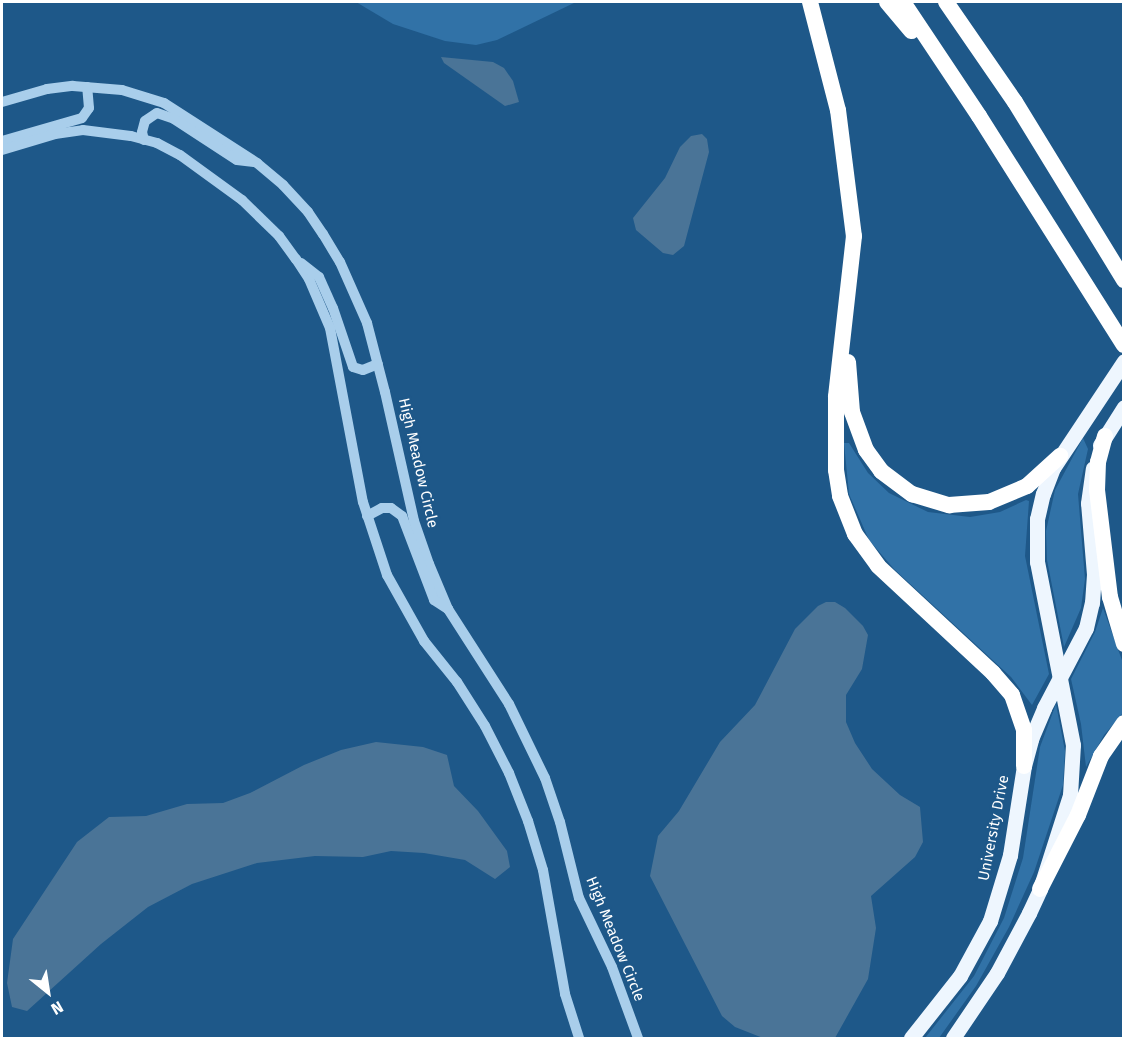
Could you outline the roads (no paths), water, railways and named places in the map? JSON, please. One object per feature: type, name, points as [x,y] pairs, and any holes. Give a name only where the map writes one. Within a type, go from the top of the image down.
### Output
[{"type":"highway","points":[[810,2],[838,110],[852,204],[854,236],[836,397],[837,483],[849,522],[862,545],[878,566],[993,673],[1012,695],[1023,724],[1024,766]]},
{"type":"highway","points":[[887,2],[979,116]]},
{"type":"highway","points":[[903,2],[979,116],[1124,345]]},
{"type":"highway","points":[[946,2],[1015,102],[1124,280]]},
{"type":"highway","points":[[845,328],[855,425],[873,461],[900,487],[924,499],[943,504],[963,505],[989,502],[1028,486],[1060,456]]},
{"type":"highway","points":[[1105,436],[1098,462],[1097,490],[1110,597],[1124,644]]},
{"type":"highway","points":[[1040,889],[1078,815],[1096,766],[1124,723]]},
{"type":"main road","points":[[953,1038],[997,973],[1040,889],[1066,810],[1073,772],[1071,733],[1035,548],[1037,519],[1042,494],[1060,456],[1124,361]]},
{"type":"main road","name":"University Drive","points":[[911,1038],[960,976],[990,921],[1009,862],[1024,766],[1036,726],[1086,628],[1092,603],[1094,574],[1089,489],[1095,461],[1105,436],[1119,413]]},
{"type":"street","name":"High Meadow Circle","points":[[2,102],[47,89],[87,87],[122,90],[164,103],[257,163],[283,185],[308,212],[323,234],[358,302],[378,364],[414,521],[429,564],[448,609],[509,704],[545,778],[560,822],[579,898],[612,967],[638,1038]]},
{"type":"street","points":[[2,141],[82,118],[88,108],[87,87]]},
{"type":"street","points":[[144,140],[142,132],[146,121],[157,113],[174,120],[237,160],[257,163]]},
{"type":"street","points":[[2,150],[55,134],[83,130],[107,132],[144,140],[180,155],[242,200],[279,236],[309,279],[330,328],[367,516],[377,552],[399,599],[424,641],[457,682],[485,726],[519,795],[543,870],[565,994],[579,1038]]},
{"type":"street","points":[[296,259],[319,277],[333,308],[353,366],[363,370],[378,364]]},
{"type":"street","points":[[367,516],[382,508],[391,508],[402,516],[434,600],[448,609]]}]
